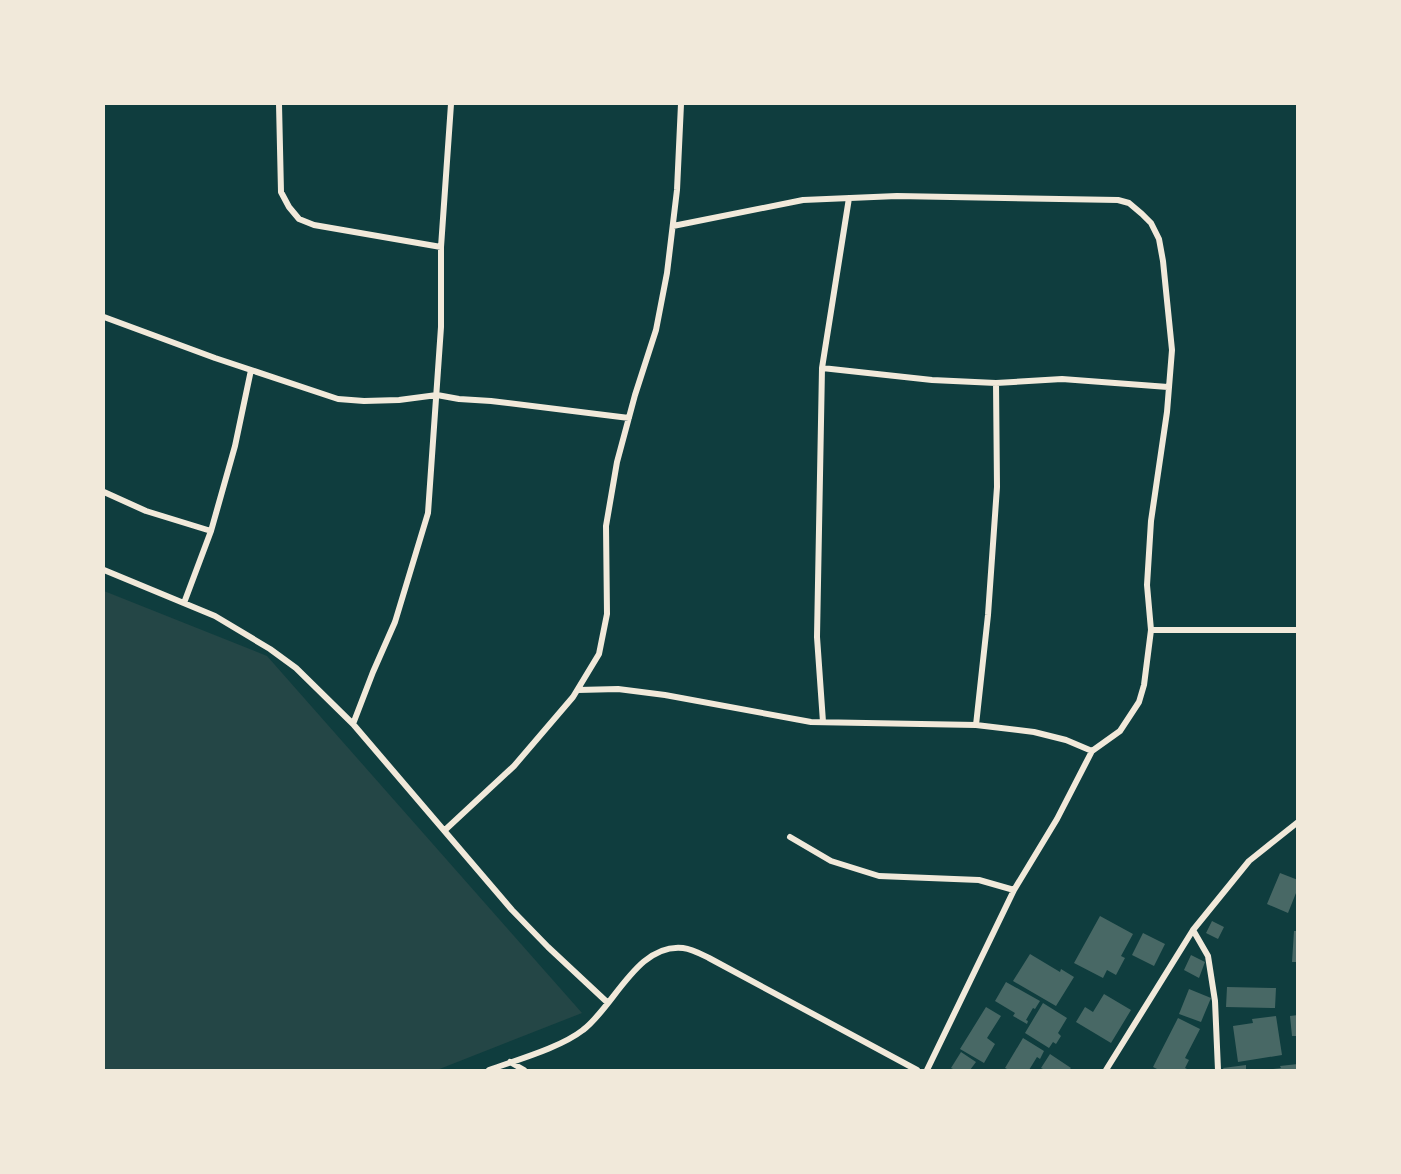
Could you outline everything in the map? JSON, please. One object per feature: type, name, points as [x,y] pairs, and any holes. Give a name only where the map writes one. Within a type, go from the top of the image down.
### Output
[{"type":"street","points":[[279,104],[281,192],[299,219],[314,225],[441,247]]},
{"type":"street","points":[[353,724],[396,622],[428,513],[441,327],[441,247],[451,104]]},
{"type":"street","points":[[445,830],[514,766],[578,690],[599,654],[607,614],[606,526],[617,462],[656,330],[667,273],[677,190],[681,104]]},
{"type":"street","points":[[673,226],[803,200],[897,196],[1118,200],[1129,203],[1151,223],[1159,239],[1172,350],[1167,412],[1151,521],[1147,585],[1150,630],[1144,685],[1139,702],[1120,731],[1092,750],[1057,819],[1014,890],[927,1071]]},
{"type":"street","points":[[823,722],[817,637],[822,368],[849,198]]},
{"type":"street","points":[[104,317],[338,399],[399,400],[437,395],[629,418]]},
{"type":"street","points":[[822,368],[932,380],[996,383],[1062,379],[1168,387]]},
{"type":"street","points":[[184,603],[211,531],[235,446],[251,370]]},
{"type":"street","points":[[976,725],[988,615],[997,487],[996,383]]},
{"type":"street","points":[[104,492],[146,511],[211,531]]},
{"type":"street","points":[[104,570],[215,616],[270,649],[296,668],[353,724],[512,910],[608,1003]]},
{"type":"street","points":[[1150,630],[1298,630]]},
{"type":"street","points":[[578,690],[618,689],[642,692],[775,716],[823,722],[976,725],[1034,732],[1066,740],[1092,750]]},
{"type":"street","points":[[1106,1071],[1193,930],[1249,861],[1298,822]]},
{"type":"street","points":[[790,837],[831,861],[879,876],[979,880],[1014,890]]},
{"type":"street","points":[[1193,930],[1208,956],[1215,1001],[1218,1071]]},
{"type":"street","points":[[489,1071],[559,1043],[582,1031],[646,960],[659,952],[683,948],[709,958],[917,1071]]},
{"type":"street","points":[[510,1062],[524,1071]]},
{"type":"shaded area","points":[[104,591],[267,656],[582,1013],[437,1070],[104,1070]]},
{"type":"building","points":[[1280,873],[1298,880],[1298,888],[1288,913],[1267,904]]},
{"type":"building","points":[[1100,916],[1133,934],[1121,956],[1125,958],[1116,975],[1107,970],[1103,978],[1074,963]]},
{"type":"building","points":[[1212,921],[1224,927],[1218,939],[1206,933]]},
{"type":"building","points":[[1294,931],[1298,931],[1298,962],[1292,962]]},
{"type":"building","points":[[1143,933],[1165,944],[1154,966],[1132,955]]},
{"type":"building","points":[[1030,954],[1060,972],[1061,969],[1074,977],[1056,1006],[1013,981]]},
{"type":"building","points":[[1191,955],[1205,962],[1199,978],[1184,970]]},
{"type":"building","points":[[1006,982],[1040,1001],[1026,1020],[1027,1024],[1013,1016],[1015,1013],[995,1001]]},
{"type":"building","points":[[1227,987],[1276,988],[1275,1008],[1226,1007]]},
{"type":"building","points":[[1189,989],[1211,998],[1201,1022],[1179,1014]]},
{"type":"building","points":[[1104,994],[1131,1010],[1111,1043],[1076,1022],[1085,1007],[1093,1012]]},
{"type":"building","points":[[1043,1003],[1067,1018],[1058,1033],[1061,1036],[1056,1044],[1053,1042],[1049,1048],[1025,1033]]},
{"type":"building","points":[[986,1007],[1001,1016],[987,1038],[995,1044],[984,1063],[960,1049]]},
{"type":"building","points":[[1298,1015],[1298,1036],[1292,1036],[1290,1016]]},
{"type":"building","points":[[1276,1016],[1282,1055],[1238,1062],[1233,1026],[1253,1023],[1252,1019]]},
{"type":"building","points":[[1178,1018],[1200,1029],[1185,1058],[1189,1060],[1185,1068],[1189,1070],[1159,1070],[1153,1067]]},
{"type":"building","points":[[1023,1038],[1044,1051],[1040,1059],[1037,1057],[1029,1070],[1005,1068]]},
{"type":"building","points":[[961,1052],[976,1062],[970,1070],[951,1068]]},
{"type":"building","points":[[1050,1054],[1071,1068],[1069,1070],[1045,1070],[1041,1068]]},
{"type":"building","points":[[1298,1064],[1298,1070],[1273,1070],[1281,1068],[1280,1066]]},
{"type":"building","points":[[1246,1065],[1246,1070],[1224,1070],[1223,1068]]}]
